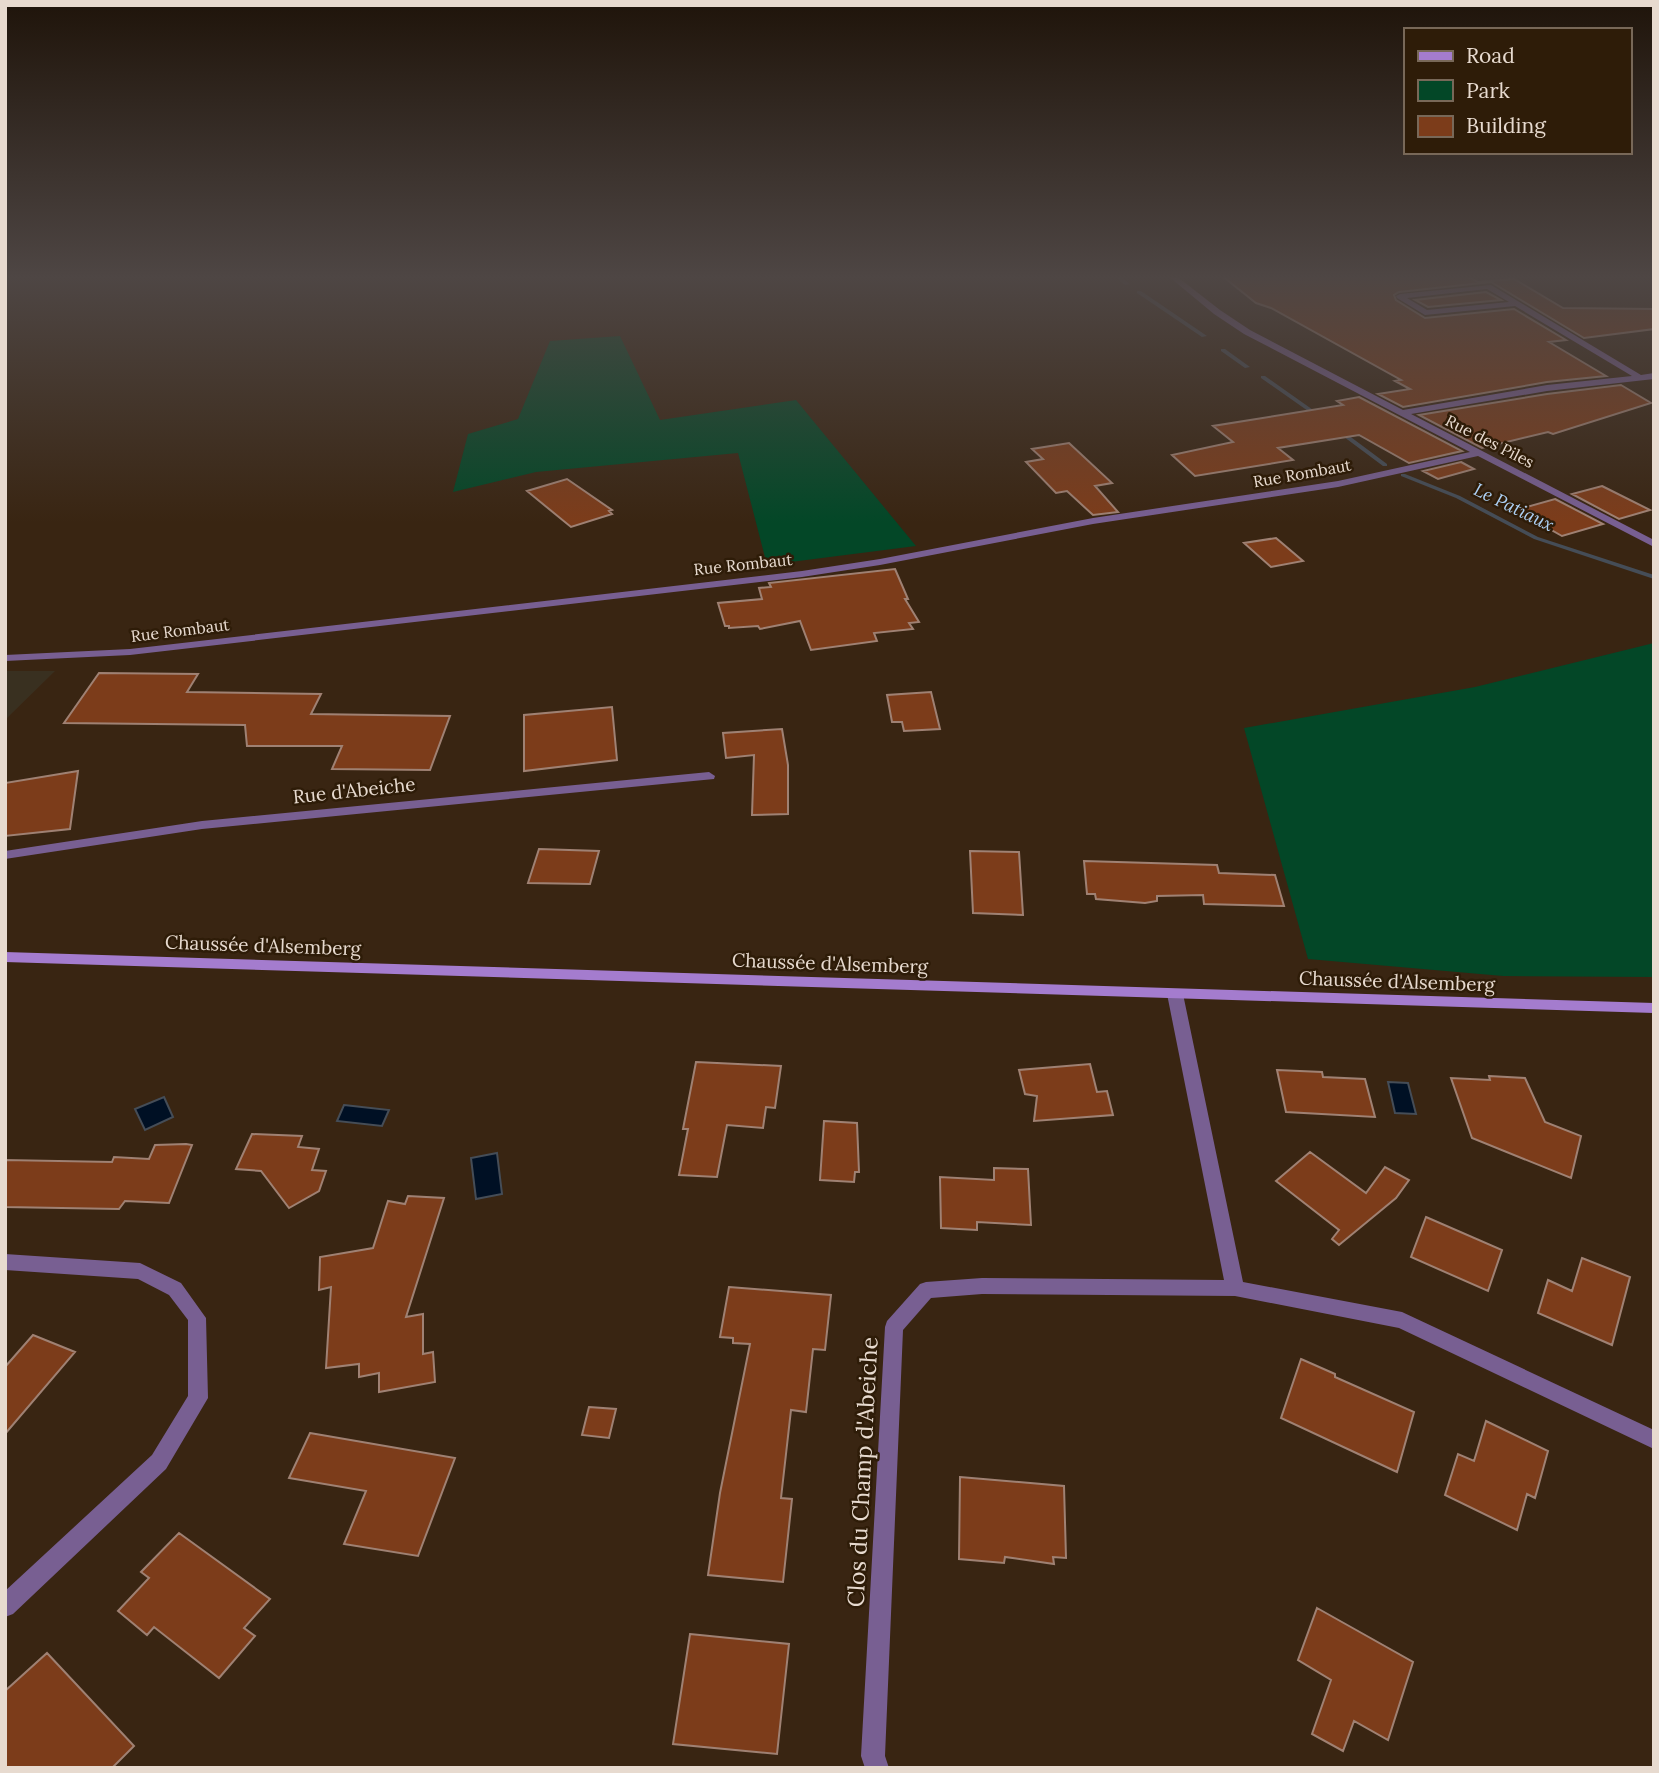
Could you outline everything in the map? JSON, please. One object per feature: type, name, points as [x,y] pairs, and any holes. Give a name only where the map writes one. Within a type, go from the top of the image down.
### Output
[{"type":"main road","name":"Chaussée d'Alsemberg","points":[[5,957],[1654,1008]]},
{"type":"street","name":"Rue des Piles","points":[[1297,358],[1654,544]]},
{"type":"street","points":[[1607,358],[1638,376]]},
{"type":"street","points":[[1401,413],[1547,388],[1654,376]]},
{"type":"street","name":"Rue Rombaut","points":[[5,658],[130,652],[802,574],[880,562],[1093,521],[1338,484],[1478,453]]},
{"type":"street","name":"Rue d'Abeiche","points":[[5,855],[202,825],[709,776]]},
{"type":"street","points":[[1175,994],[1236,1288]]},
{"type":"street","points":[[5,1262],[141,1271],[175,1289],[197,1318],[198,1398],[159,1462],[5,1606]]},
{"type":"street","name":"Clos du Champ d'Abeiche","points":[[877,1768],[873,1756],[894,1327],[926,1290],[982,1286],[1236,1288],[1402,1320],[1654,1440]]},
{"type":"shaded area","points":[[5,671],[55,671],[5,720]]},
{"type":"green space","points":[[543,358],[630,358],[660,420],[796,400],[916,546],[767,565],[738,453],[536,472],[453,492],[468,434],[518,419]]},
{"type":"green space","points":[[1654,643],[1654,977],[1503,976],[1308,959],[1244,728],[1475,687]]},
{"type":"water","points":[[1388,1082],[1408,1083],[1416,1114],[1395,1113]]},
{"type":"water","points":[[164,1097],[173,1117],[145,1130],[135,1109]]},
{"type":"water","points":[[344,1105],[389,1110],[382,1126],[337,1121]]},
{"type":"water","points":[[497,1153],[502,1194],[476,1199],[471,1158]]},
{"type":"building","points":[[1361,358],[1575,358],[1606,376],[1547,382],[1403,407],[1378,394],[1410,389],[1395,381],[1401,380]]},
{"type":"building","points":[[1621,385],[1651,403],[1553,434],[1548,432],[1482,448],[1419,415],[1547,394]]},
{"type":"building","points":[[1359,397],[1462,451],[1409,463],[1359,435],[1278,448],[1293,460],[1195,476],[1172,455],[1233,442],[1213,426],[1343,405],[1337,401]]},
{"type":"building","points":[[1069,443],[1112,483],[1095,486],[1118,512],[1093,515],[1067,491],[1056,493],[1026,462],[1043,459],[1032,449]]},
{"type":"building","points":[[1461,462],[1474,469],[1438,479],[1423,471]]},
{"type":"building","points":[[567,479],[612,510],[609,511],[612,514],[571,527],[527,491]]},
{"type":"building","points":[[1602,486],[1650,510],[1619,519],[1572,494]]},
{"type":"building","points":[[1555,499],[1603,524],[1562,536],[1516,510]]},
{"type":"building","points":[[1276,538],[1303,561],[1271,567],[1244,543]]},
{"type":"building","points":[[895,569],[908,599],[905,599],[919,622],[909,623],[913,629],[874,633],[877,641],[811,650],[800,621],[760,629],[758,626],[729,628],[725,626],[718,603],[762,599],[759,588],[771,587],[769,583]]},
{"type":"building","points":[[99,673],[198,674],[187,692],[321,694],[311,714],[450,716],[430,770],[332,769],[342,746],[247,746],[245,725],[64,723]]},
{"type":"building","points":[[931,692],[940,729],[904,731],[902,722],[892,722],[887,695]]},
{"type":"building","points":[[612,707],[617,760],[524,771],[524,715]]},
{"type":"building","points":[[782,729],[788,765],[788,814],[752,815],[754,755],[726,758],[723,733]]},
{"type":"building","points":[[78,771],[70,829],[5,836],[5,783]]},
{"type":"building","points":[[539,849],[599,851],[590,884],[528,883]]},
{"type":"building","points":[[970,851],[1019,852],[1023,915],[973,913]]},
{"type":"building","points":[[1084,861],[1217,865],[1219,873],[1275,875],[1284,906],[1204,904],[1203,895],[1157,896],[1157,901],[1145,903],[1096,899],[1095,894],[1087,894]]},
{"type":"building","points":[[696,1062],[781,1066],[775,1108],[766,1107],[763,1128],[727,1125],[717,1177],[679,1175],[688,1129],[683,1129]]},
{"type":"building","points":[[1090,1064],[1097,1092],[1107,1091],[1113,1115],[1034,1121],[1037,1096],[1025,1094],[1019,1070]]},
{"type":"building","points":[[1277,1070],[1322,1072],[1323,1077],[1365,1079],[1375,1117],[1286,1112]]},
{"type":"building","points":[[1489,1076],[1525,1078],[1545,1122],[1581,1136],[1571,1178],[1472,1138],[1451,1078],[1490,1080]]},
{"type":"building","points":[[824,1121],[857,1123],[859,1172],[855,1172],[854,1182],[820,1180]]},
{"type":"building","points":[[252,1134],[302,1136],[298,1147],[319,1149],[312,1170],[326,1171],[319,1191],[289,1208],[261,1171],[236,1169]]},
{"type":"building","points":[[155,1145],[192,1145],[169,1203],[125,1201],[119,1209],[5,1207],[5,1160],[112,1162],[114,1157],[149,1159]]},
{"type":"building","points":[[1310,1152],[1366,1193],[1385,1167],[1409,1180],[1396,1198],[1339,1245],[1332,1239],[1339,1230],[1276,1181]]},
{"type":"building","points":[[994,1168],[1028,1169],[1031,1225],[977,1222],[977,1230],[941,1228],[940,1177],[994,1180]]},
{"type":"building","points":[[408,1196],[444,1198],[406,1317],[423,1314],[423,1354],[433,1352],[435,1382],[379,1392],[379,1373],[359,1377],[359,1364],[326,1368],[331,1287],[319,1290],[320,1257],[373,1248],[388,1201],[405,1204]]},
{"type":"building","points":[[1426,1217],[1502,1250],[1488,1291],[1411,1257]]},
{"type":"building","points":[[1582,1258],[1630,1277],[1612,1345],[1538,1313],[1548,1280],[1572,1291]]},
{"type":"building","points":[[729,1287],[831,1295],[825,1350],[813,1349],[806,1412],[791,1410],[781,1498],[792,1499],[783,1582],[708,1575],[720,1493],[750,1344],[733,1343],[733,1338],[720,1337]]},
{"type":"building","points":[[33,1335],[75,1352],[5,1434],[5,1367]]},
{"type":"building","points":[[1301,1359],[1414,1412],[1397,1472],[1281,1418]]},
{"type":"building","points":[[589,1407],[616,1409],[609,1438],[582,1435]]},
{"type":"building","points":[[1486,1421],[1548,1451],[1535,1498],[1527,1494],[1517,1530],[1445,1495],[1458,1454],[1474,1461]]},
{"type":"building","points":[[310,1433],[455,1458],[418,1556],[344,1544],[366,1491],[289,1478]]},
{"type":"building","points":[[960,1477],[1064,1486],[1066,1558],[1053,1557],[1054,1564],[1005,1557],[1004,1563],[959,1559]]},
{"type":"building","points":[[179,1533],[270,1599],[244,1628],[255,1636],[219,1678],[154,1627],[147,1635],[118,1611],[149,1578],[141,1572]]},
{"type":"building","points":[[1317,1608],[1413,1662],[1388,1740],[1354,1721],[1343,1751],[1312,1734],[1331,1680],[1298,1660]]},
{"type":"building","points":[[690,1634],[789,1644],[777,1754],[673,1744]]},
{"type":"building","points":[[47,1653],[134,1746],[112,1768],[5,1768],[5,1691]]},
{"type":"waterway","name":"Le Patiaux","points":[[1234,358],[1247,367]]},
{"type":"waterway","name":"Le Patiaux","points":[[1263,377],[1320,417]]},
{"type":"waterway","name":"Le Patiaux","points":[[1338,430],[1385,465]]},
{"type":"waterway","name":"Le Patiaux","points":[[1403,475],[1458,497],[1536,538],[1654,577]]}]
